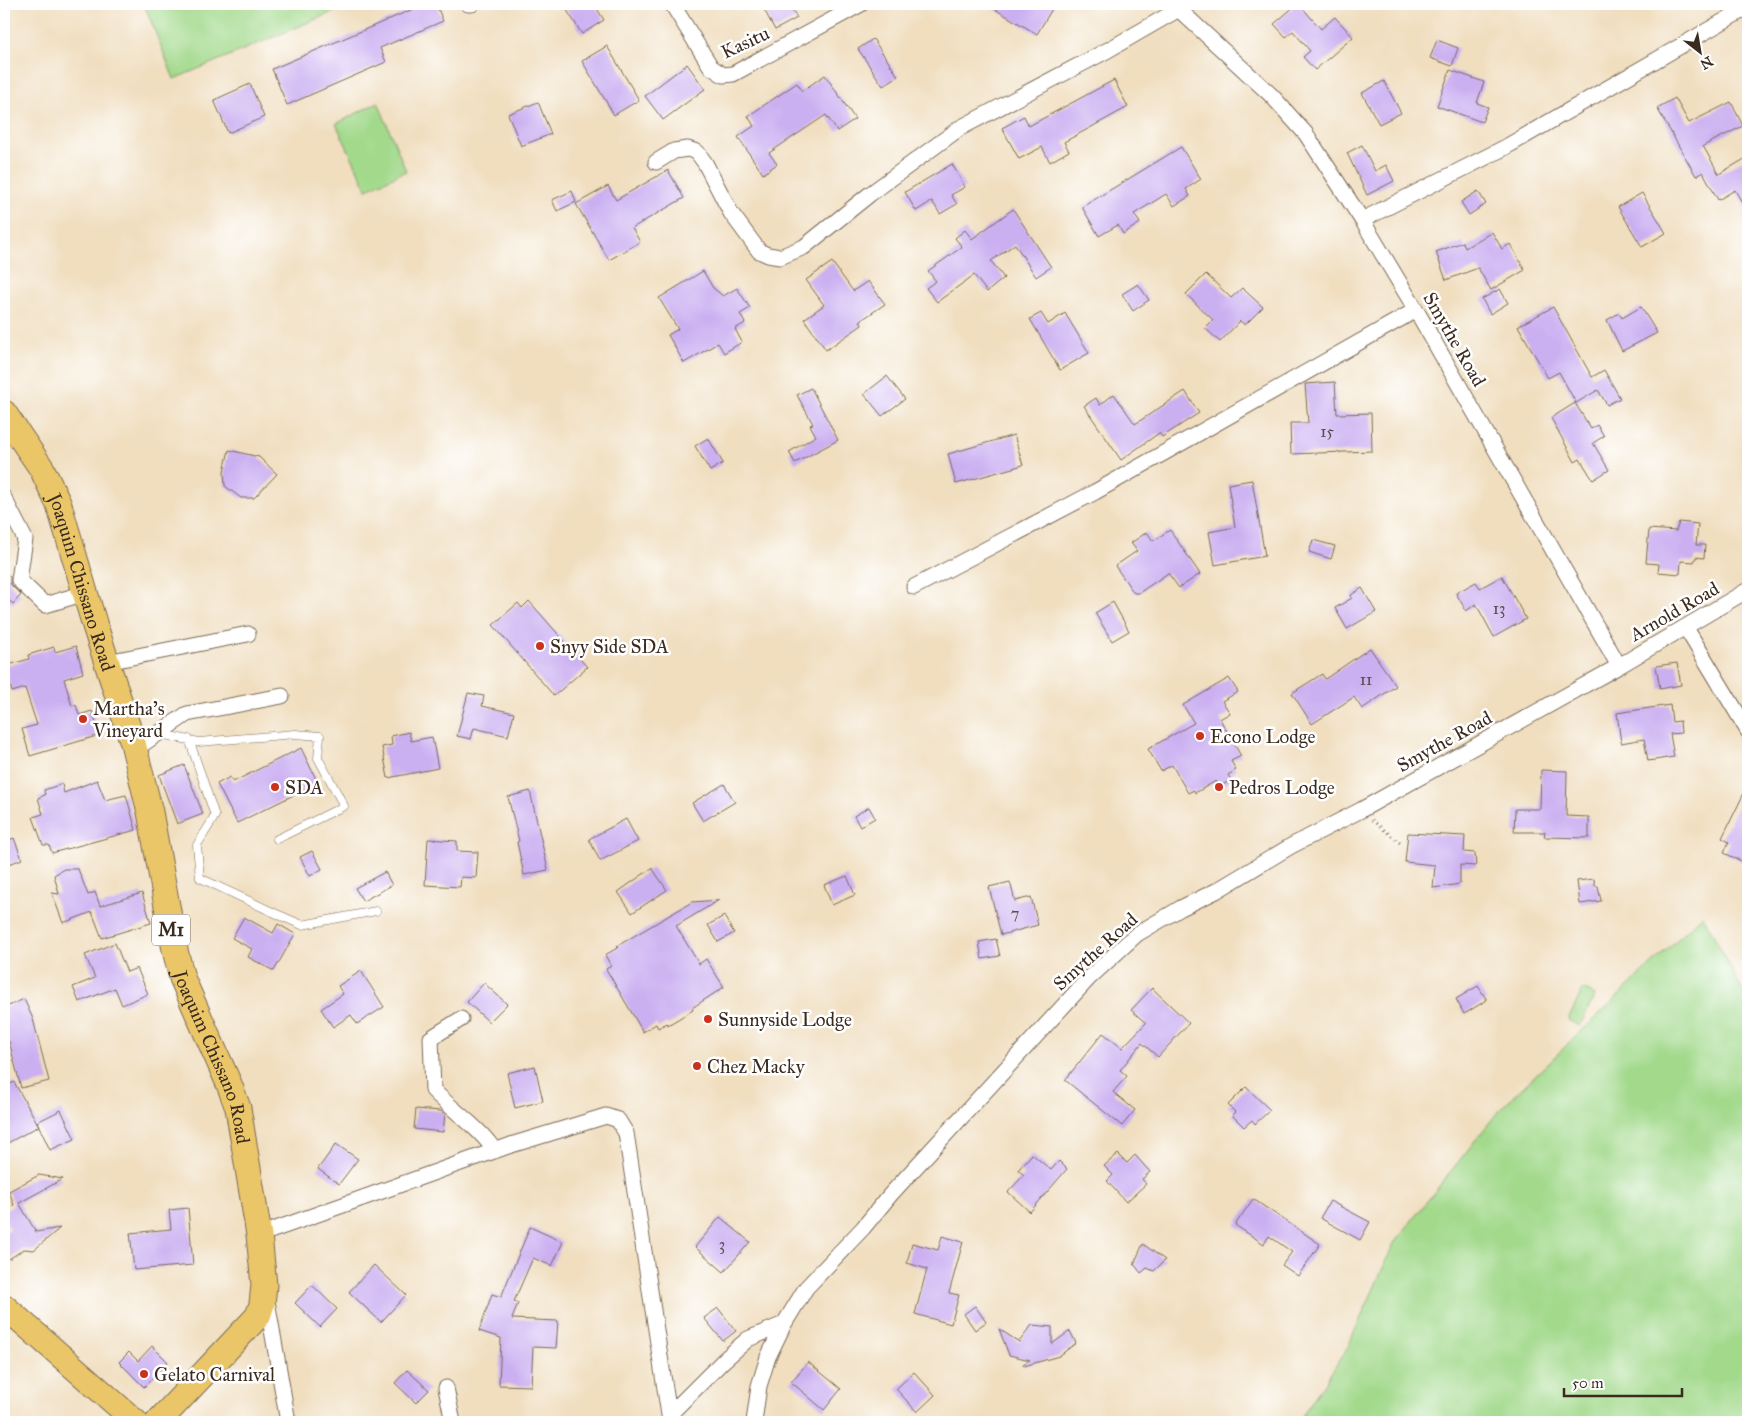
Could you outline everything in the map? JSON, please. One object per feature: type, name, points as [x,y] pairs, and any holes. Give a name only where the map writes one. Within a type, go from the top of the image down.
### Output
[{"type":"highway","name":"Joaquim Chissano Road","points":[[4,414],[42,469],[59,505],[134,750],[150,812],[175,950],[182,978],[238,1108],[258,1235],[264,1285],[262,1304],[258,1316],[158,1422]]},
{"type":"main road","points":[[4,1306],[136,1422]]},
{"type":"street","name":"Kasitu","points":[[672,4],[711,67],[724,76],[733,74],[861,4]]},
{"type":"street","points":[[656,162],[674,151],[688,149],[697,152],[705,163],[731,213],[758,251],[780,257],[804,247],[870,194],[960,128],[1108,50],[1176,6]]},
{"type":"street","name":"Smythe Road","points":[[754,1422],[759,1386],[768,1357],[784,1324],[806,1288],[864,1228],[891,1194],[1088,978],[1137,934],[1181,908],[1216,891],[1291,846],[1361,810],[1619,666],[1416,310],[1362,220],[1306,134],[1272,96],[1176,6]]},
{"type":"street","points":[[1362,220],[1504,148],[1748,7]]},
{"type":"street","points":[[914,587],[1095,492],[1416,310]]},
{"type":"street","points":[[4,498],[25,539],[19,580],[45,605],[85,593]]},
{"type":"street","name":"Arnold Road","points":[[1619,666],[1748,590]]},
{"type":"street","points":[[1686,628],[1748,731]]},
{"type":"street","points":[[107,662],[248,634]]},
{"type":"street","points":[[134,750],[187,714],[282,696]]},
{"type":"street","points":[[461,1018],[431,1038],[433,1090],[487,1139],[495,1151]]},
{"type":"street","points":[[258,1235],[495,1151],[606,1116],[618,1120],[626,1133],[671,1419]]},
{"type":"street","points":[[264,1285],[288,1422]]},
{"type":"street","points":[[671,1419],[724,1360],[748,1339],[784,1324]]},
{"type":"street","points":[[446,1388],[453,1422]]},
{"type":"lane","points":[[158,734],[199,742],[295,734],[320,736],[318,758],[344,806],[278,838]]},
{"type":"lane","points":[[189,739],[215,816],[197,846],[200,878],[302,924],[376,911]]},
{"type":"path","points":[[1361,810],[1400,843]]},
{"type":"green space","points":[[144,4],[352,4],[174,79]]},
{"type":"green space","points":[[378,102],[406,171],[367,189],[336,124]]},
{"type":"green space","points":[[1703,915],[1748,1001],[1748,1422],[1298,1422],[1347,1349],[1394,1243],[1501,1108]]},
{"type":"green space","points":[[1583,989],[1595,995],[1580,1026],[1568,1020]]},
{"type":"building","points":[[425,4],[436,4],[443,21],[380,48],[386,62],[287,105],[272,69]]},
{"type":"building","points":[[563,4],[594,4],[604,20],[582,34]]},
{"type":"building","points":[[761,4],[789,4],[797,18],[775,30]]},
{"type":"building","points":[[986,4],[1055,4],[1037,34]]},
{"type":"building","points":[[1297,4],[1321,29],[1335,17],[1353,37],[1315,70],[1303,57],[1310,51],[1293,31],[1286,37],[1274,24]]},
{"type":"building","points":[[873,39],[898,76],[883,86],[858,49]]},
{"type":"building","points":[[1437,40],[1458,48],[1452,66],[1430,58]]},
{"type":"building","points":[[607,46],[639,100],[614,115],[582,61]]},
{"type":"building","points":[[687,64],[705,89],[663,120],[645,96]]},
{"type":"building","points":[[1450,70],[1484,82],[1477,103],[1488,107],[1482,122],[1437,106]]},
{"type":"building","points":[[825,75],[855,119],[837,131],[826,115],[769,153],[777,164],[763,174],[738,137],[754,126],[748,116],[797,83],[802,91]]},
{"type":"building","points":[[1114,80],[1128,107],[1064,142],[1069,151],[1050,162],[1042,147],[1019,159],[1002,128],[1024,116],[1029,126]]},
{"type":"building","points":[[1384,81],[1401,113],[1379,124],[1362,93]]},
{"type":"building","points":[[250,84],[264,117],[228,133],[214,100]]},
{"type":"building","points":[[1675,98],[1689,123],[1731,102],[1743,126],[1703,146],[1719,174],[1748,157],[1748,213],[1735,190],[1718,200],[1703,172],[1696,176],[1657,108]]},
{"type":"building","points":[[538,102],[551,134],[521,146],[508,114]]},
{"type":"building","points":[[1362,145],[1375,171],[1386,165],[1394,181],[1367,195],[1347,153]]},
{"type":"building","points":[[1181,147],[1201,179],[1186,189],[1190,196],[1174,206],[1166,194],[1134,214],[1140,223],[1123,234],[1118,225],[1099,236],[1082,207]]},
{"type":"building","points":[[952,164],[965,187],[951,195],[957,204],[940,214],[932,201],[916,211],[905,192]]},
{"type":"building","points":[[668,170],[684,198],[632,228],[640,242],[609,260],[576,204],[608,186],[616,200]]},
{"type":"building","points":[[572,191],[576,202],[557,211],[552,200]]},
{"type":"building","points":[[1478,191],[1486,204],[1469,215],[1461,202]]},
{"type":"building","points":[[1642,193],[1666,233],[1642,247],[1618,207]]},
{"type":"building","points":[[1013,209],[1051,267],[1036,277],[1015,244],[991,261],[1004,278],[987,292],[974,275],[937,302],[926,288],[936,281],[928,271],[962,247],[955,238],[965,230],[972,239]]},
{"type":"building","points":[[1492,232],[1502,249],[1510,244],[1525,270],[1491,290],[1478,268],[1446,280],[1436,252],[1463,242],[1465,248]]},
{"type":"building","points":[[832,262],[853,291],[868,281],[885,304],[860,321],[862,325],[826,350],[804,319],[824,305],[806,280]]},
{"type":"building","points":[[703,271],[713,288],[723,296],[737,288],[750,308],[740,314],[745,323],[735,329],[742,342],[724,353],[718,343],[684,363],[668,335],[678,329],[659,298]]},
{"type":"building","points":[[1206,274],[1231,298],[1242,288],[1263,307],[1245,325],[1240,321],[1220,342],[1205,328],[1213,320],[1186,294]]},
{"type":"building","points":[[1138,284],[1149,300],[1133,311],[1122,294]]},
{"type":"building","points":[[1500,289],[1508,303],[1490,314],[1482,299]]},
{"type":"building","points":[[1553,307],[1592,377],[1604,370],[1620,398],[1607,405],[1598,390],[1576,403],[1559,372],[1548,378],[1518,326]]},
{"type":"building","points":[[1641,307],[1657,333],[1622,351],[1607,320],[1619,313],[1622,318]]},
{"type":"building","points":[[1041,313],[1048,324],[1065,313],[1089,353],[1060,370],[1030,319]]},
{"type":"building","points":[[887,376],[905,399],[882,416],[864,394]]},
{"type":"building","points":[[1335,382],[1337,414],[1371,413],[1372,451],[1291,454],[1290,423],[1308,423],[1305,384]]},
{"type":"building","points":[[811,388],[838,440],[795,463],[789,452],[816,436],[810,425],[813,424],[797,395]]},
{"type":"building","points":[[1185,391],[1199,413],[1162,437],[1159,433],[1121,460],[1084,406],[1096,398],[1100,405],[1114,394],[1135,424]]},
{"type":"building","points":[[1575,403],[1591,429],[1597,425],[1604,436],[1593,443],[1609,470],[1593,480],[1580,459],[1575,462],[1551,418]]},
{"type":"building","points":[[1014,435],[1023,465],[956,484],[948,454]]},
{"type":"building","points":[[708,438],[723,463],[710,471],[695,446]]},
{"type":"building","points":[[229,450],[259,457],[277,474],[254,498],[241,498],[225,486],[224,471]]},
{"type":"building","points":[[1252,480],[1265,556],[1215,565],[1209,532],[1235,527],[1228,484]]},
{"type":"building","points":[[1679,522],[1698,524],[1696,545],[1705,545],[1704,558],[1696,557],[1694,562],[1681,561],[1680,574],[1658,572],[1659,564],[1646,563],[1649,529],[1676,531]]},
{"type":"building","points":[[1170,530],[1200,574],[1179,588],[1168,573],[1139,593],[1134,593],[1115,566],[1137,551],[1131,543],[1147,532],[1153,541]]},
{"type":"building","points":[[1313,540],[1335,546],[1331,559],[1309,552]]},
{"type":"building","points":[[4,571],[10,577],[12,586],[21,595],[13,604],[4,596]]},
{"type":"building","points":[[1502,576],[1526,619],[1494,637],[1476,604],[1466,611],[1456,593],[1476,582],[1480,588]]},
{"type":"building","points":[[1362,588],[1376,612],[1347,629],[1335,608],[1352,598],[1351,595]]},
{"type":"building","name":"Snyy Side SDA","points":[[529,601],[587,667],[554,696],[493,625],[518,603],[522,608]]},
{"type":"building","points":[[1113,602],[1129,631],[1112,641],[1095,613]]},
{"type":"building","points":[[76,646],[83,673],[64,679],[72,706],[76,705],[79,715],[92,711],[100,735],[30,756],[22,729],[37,725],[25,688],[12,692],[5,666],[29,659],[28,655],[54,647],[55,652]]},
{"type":"building","points":[[1370,648],[1396,686],[1362,709],[1354,697],[1312,724],[1292,693],[1322,674],[1325,679]]},
{"type":"building","points":[[1677,663],[1681,685],[1660,689],[1656,666]]},
{"type":"building","name":"Econo Lodge","points":[[1229,678],[1238,692],[1222,701],[1230,713],[1220,719],[1241,756],[1231,761],[1236,770],[1228,775],[1231,780],[1219,787],[1216,781],[1195,793],[1194,790],[1188,793],[1172,765],[1161,771],[1148,749],[1194,723],[1183,705]]},
{"type":"building","points":[[468,693],[484,696],[482,706],[514,713],[508,736],[474,728],[471,739],[457,736]]},
{"type":"building","points":[[1670,705],[1672,722],[1680,721],[1681,733],[1670,734],[1674,757],[1648,761],[1644,739],[1621,743],[1617,713]]},
{"type":"building","points":[[409,732],[411,741],[432,737],[438,768],[388,778],[382,747],[392,745],[391,736]]},
{"type":"building","name":"SDA","points":[[301,748],[318,783],[237,823],[217,784],[230,777],[233,782]]},
{"type":"building","points":[[184,765],[203,814],[177,824],[159,775]]},
{"type":"building","points":[[1541,770],[1567,771],[1566,816],[1589,817],[1589,838],[1544,837],[1545,832],[1514,832],[1515,809],[1540,809]]},
{"type":"building","points":[[97,780],[105,800],[126,795],[136,830],[52,853],[49,845],[43,845],[33,817],[43,814],[38,798],[45,795],[44,790],[62,784],[64,793]]},
{"type":"building","points":[[724,784],[735,802],[703,821],[692,803]]},
{"type":"building","points":[[1748,785],[1748,864],[1724,853],[1729,842],[1722,838]]},
{"type":"building","points":[[530,791],[548,870],[524,875],[517,842],[519,841],[508,797]]},
{"type":"building","points":[[869,807],[875,818],[860,827],[854,816]]},
{"type":"building","points":[[626,819],[638,841],[600,861],[589,839]]},
{"type":"building","points":[[1408,833],[1465,836],[1464,852],[1475,853],[1476,866],[1460,865],[1460,884],[1433,888],[1435,865],[1405,862]]},
{"type":"building","points":[[14,838],[22,859],[4,866],[4,842]]},
{"type":"building","points":[[428,839],[457,841],[457,851],[478,852],[476,878],[461,877],[460,887],[425,885]]},
{"type":"building","points":[[312,851],[322,869],[310,876],[300,857]]},
{"type":"building","points":[[652,868],[667,890],[632,913],[618,892]]},
{"type":"building","points":[[64,869],[78,869],[88,895],[95,892],[100,906],[142,893],[151,923],[102,938],[92,912],[63,923],[52,893],[59,894],[54,875]]},
{"type":"building","points":[[385,872],[392,885],[363,901],[355,888]]},
{"type":"building","points":[[847,876],[855,895],[832,905],[824,885]]},
{"type":"building","points":[[1594,879],[1595,886],[1598,886],[1601,901],[1580,904],[1577,881]]},
{"type":"building","points":[[1010,882],[1015,901],[1031,897],[1038,925],[1001,935],[989,887]]},
{"type":"building","points":[[719,900],[676,926],[699,964],[706,959],[724,987],[692,1008],[693,1010],[668,1025],[667,1023],[658,1028],[656,1024],[643,1032],[606,969],[611,966],[605,955],[692,902]]},
{"type":"building","points":[[724,916],[734,933],[718,942],[708,925]]},
{"type":"building","points":[[244,917],[273,933],[278,924],[295,934],[274,971],[248,957],[252,949],[232,938]]},
{"type":"building","points":[[996,939],[1000,956],[982,959],[979,942]]},
{"type":"building","points":[[115,943],[127,972],[137,968],[148,994],[122,1005],[115,988],[79,1002],[73,987],[95,978],[85,955]]},
{"type":"building","points":[[361,971],[384,1007],[357,1024],[351,1015],[333,1027],[321,1009],[343,994],[338,986]]},
{"type":"building","points":[[484,983],[507,1004],[489,1022],[467,1002]]},
{"type":"building","points":[[1478,986],[1487,1000],[1464,1014],[1456,999]]},
{"type":"building","points":[[1152,988],[1189,1023],[1158,1057],[1142,1043],[1120,1070],[1127,1076],[1113,1092],[1135,1110],[1122,1126],[1065,1080],[1103,1033],[1122,1048],[1146,1023],[1131,1010]]},
{"type":"building","points":[[24,999],[33,1019],[49,1081],[21,1088],[9,1041],[4,1043],[4,1008]]},
{"type":"building","points":[[535,1066],[543,1101],[515,1108],[507,1073]]},
{"type":"building","points":[[14,1082],[39,1126],[4,1145],[4,1088]]},
{"type":"building","points":[[1246,1087],[1270,1110],[1255,1124],[1252,1120],[1244,1127],[1232,1115],[1235,1112],[1228,1105]]},
{"type":"building","points":[[416,1109],[441,1111],[445,1114],[443,1132],[414,1129]]},
{"type":"building","points":[[61,1110],[75,1139],[50,1150],[37,1122]]},
{"type":"building","points":[[336,1144],[358,1159],[339,1184],[318,1169]]},
{"type":"building","points":[[1032,1154],[1051,1170],[1059,1161],[1067,1169],[1030,1212],[1008,1192],[1024,1175],[1018,1170]]},
{"type":"building","points":[[1118,1154],[1127,1163],[1135,1155],[1150,1172],[1142,1179],[1146,1184],[1126,1202],[1107,1181],[1113,1175],[1104,1166]]},
{"type":"building","points":[[39,1175],[63,1179],[19,1203],[36,1232],[60,1228],[34,1250],[24,1249],[9,1259],[4,1251],[4,1233],[10,1229],[4,1218],[4,1212],[14,1205],[9,1191]]},
{"type":"building","points":[[1253,1199],[1320,1244],[1298,1276],[1282,1265],[1292,1252],[1269,1236],[1264,1244],[1235,1225]]},
{"type":"building","points":[[1330,1201],[1370,1222],[1360,1240],[1320,1218]]},
{"type":"building","points":[[188,1208],[193,1265],[134,1270],[130,1233],[171,1229],[169,1210]]},
{"type":"building","points":[[720,1217],[750,1242],[724,1272],[695,1247]]},
{"type":"building","points":[[530,1227],[563,1242],[552,1266],[533,1258],[514,1301],[518,1303],[512,1319],[558,1321],[556,1348],[533,1347],[531,1386],[499,1385],[501,1338],[479,1331],[492,1294],[501,1297]]},
{"type":"building","points":[[942,1236],[963,1242],[949,1293],[959,1295],[951,1324],[915,1314],[927,1269],[907,1263],[912,1243],[938,1250]]},
{"type":"building","points":[[1143,1244],[1165,1260],[1154,1271],[1147,1268],[1141,1273],[1134,1264]]},
{"type":"building","points":[[374,1265],[406,1295],[381,1322],[349,1292]]},
{"type":"building","points":[[312,1285],[337,1309],[320,1327],[295,1303]]},
{"type":"building","points":[[975,1306],[986,1322],[975,1330],[964,1314]]},
{"type":"building","points":[[718,1308],[736,1331],[723,1341],[704,1318]]},
{"type":"building","points":[[1032,1325],[1052,1327],[1052,1344],[1070,1331],[1076,1343],[1059,1356],[1024,1366],[1023,1364],[1030,1360],[1009,1355],[999,1329],[1019,1342]]},
{"type":"building","name":"Gelato Carnival","points":[[152,1346],[168,1362],[144,1387],[119,1362],[129,1352],[138,1361]]},
{"type":"building","points":[[808,1362],[841,1389],[824,1410],[791,1382]]},
{"type":"building","points":[[407,1370],[429,1390],[416,1403],[395,1383]]},
{"type":"building","points":[[914,1372],[935,1395],[917,1412],[896,1389]]},
{"type":"place","name":"Snyy Side SDA","points":[[540,646]]},
{"type":"place","name":"Martha's Vineyard","points":[[83,719]]},
{"type":"place","name":"Econo Lodge","points":[[1200,736]]},
{"type":"place","name":"SDA","points":[[275,787]]},
{"type":"place","name":"Pedros Lodge","points":[[1219,787]]},
{"type":"place","name":"Sunnyside Lodge","points":[[708,1019]]},
{"type":"place","name":"Chez Macky","points":[[697,1066]]},
{"type":"place","name":"Gelato Carnival","points":[[144,1374]]}]
